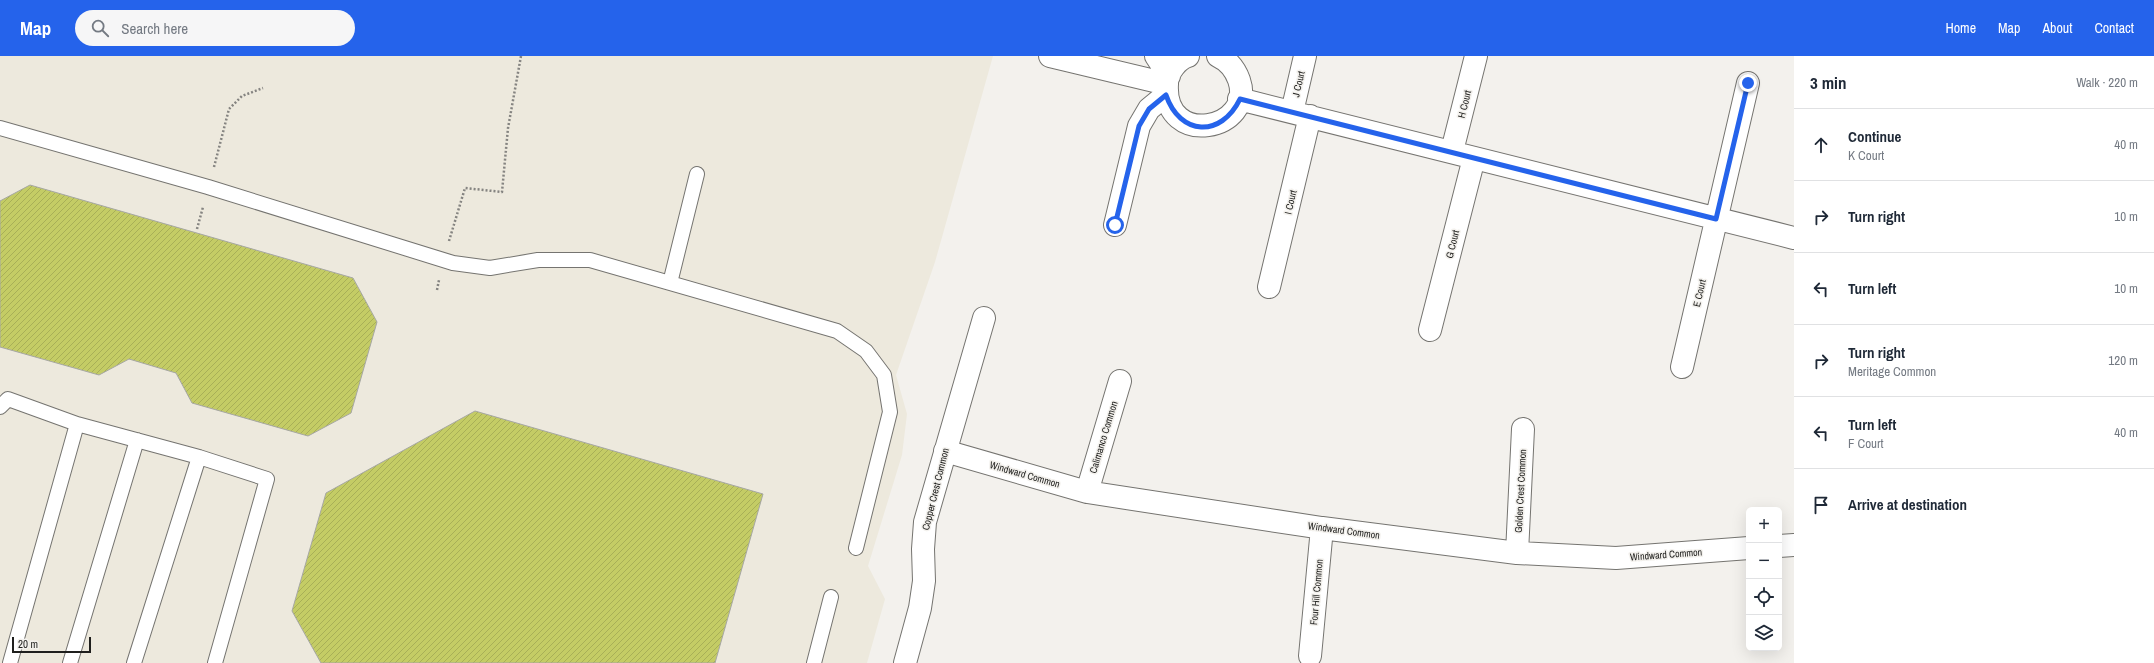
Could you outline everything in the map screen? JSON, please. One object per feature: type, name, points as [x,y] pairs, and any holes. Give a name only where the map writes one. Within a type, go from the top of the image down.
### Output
[{"type":"street","points":[[1050,56],[1167,85]]},
{"type":"street","points":[[1156,56],[1167,85],[1171,109],[1181,120],[1194,126],[1209,127],[1222,122],[1233,112],[1240,99],[1240,84],[1235,70],[1226,60],[1218,56]]},
{"type":"street","points":[[1115,225],[1139,126],[1149,109],[1167,85],[1173,68],[1188,56]]},
{"type":"street","name":"J Court","points":[[1301,114],[1305,56]]},
{"type":"street","name":"H Court","points":[[1452,151],[1476,56]]},
{"type":"street","name":"E Court","points":[[1682,367],[1748,83]]},
{"type":"street","points":[[1240,99],[1794,238]]},
{"type":"street","name":"I Court","points":[[1269,287],[1301,114]]},
{"type":"street","name":"G Court","points":[[1430,330],[1474,158]]},
{"type":"street","name":"Copper Crest Common","points":[[905,663],[920,608],[924,581],[922,549],[925,522],[984,318]]},
{"type":"street","name":"Calimanco Common","points":[[1087,492],[1120,381]]},
{"type":"street","name":"Golden Crest Common","points":[[1517,553],[1524,429]]},
{"type":"street","name":"Windward Common","points":[[945,451],[1087,492],[1322,528],[1517,553],[1616,558],[1746,548]]},
{"type":"street","name":"Four Hill Common","points":[[1310,656],[1322,528]]},
{"type":"street","points":[[1782,546],[1794,545]]},
{"type":"lane","points":[[0,128],[216,189],[444,260],[490,268],[538,260],[590,260],[837,331],[866,351],[884,375],[890,412],[856,548]]},
{"type":"lane","points":[[670,283],[697,174]]},
{"type":"lane","points":[[0,407],[8,399],[77,424],[199,456],[268,479],[215,663]]},
{"type":"lane","points":[[10,663],[77,424]]},
{"type":"lane","points":[[70,663],[137,440]]},
{"type":"lane","points":[[134,663],[199,456]]},
{"type":"lane","points":[[814,663],[831,597]]},
{"type":"path","points":[[437,290],[444,260],[466,188],[502,192],[508,128],[521,56]]},
{"type":"path","points":[[216,159],[229,109],[242,96],[263,88]]},
{"type":"shaded area","points":[[0,56],[993,56],[935,262],[896,375],[907,414],[902,455],[868,566],[885,599],[867,663],[0,663]]},
{"type":"building","points":[[30,185],[353,278],[377,322],[351,413],[308,436],[192,403],[176,373],[129,359],[99,375],[0,347],[0,201]]},
{"type":"building","points":[[475,411],[763,494],[715,663],[321,663],[292,611],[326,493]]},
{"type":"route","points":[[1115,225],[1139,126],[1149,109],[1166,95],[1171,109],[1181,120],[1194,126],[1209,127],[1222,122],[1233,112],[1240,99],[1452,151],[1474,158],[1716,219],[1748,83]]}]
